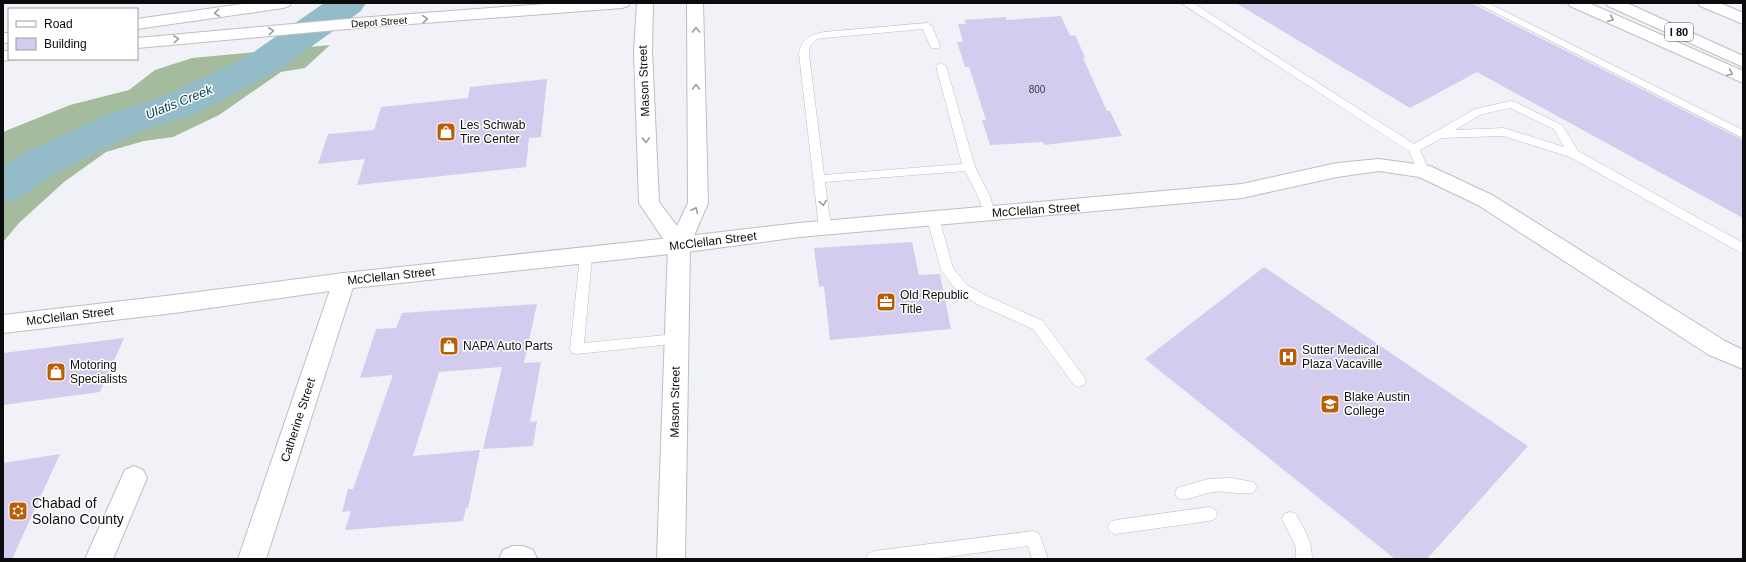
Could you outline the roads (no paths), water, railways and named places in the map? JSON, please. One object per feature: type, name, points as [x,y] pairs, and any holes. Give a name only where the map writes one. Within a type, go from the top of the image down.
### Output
[{"type":"main road","points":[[138,24],[283,3]]},
{"type":"main road","name":"Depot Street","points":[[138,43],[358,23],[622,3]]},
{"type":"main road","name":"Mason Street","points":[[645,3],[643,51],[649,203],[679,246]]},
{"type":"main road","name":"Mason Street","points":[[671,559],[679,246],[698,203],[695,3]]},
{"type":"main road","points":[[1576,3],[1743,78]]},
{"type":"main road","name":"I 80","points":[[1614,3],[1743,62]]},
{"type":"main road","points":[[1706,3],[1743,19]]},
{"type":"main road","name":"McClellan Street","points":[[3,324],[174,304],[344,281],[586,257],[826,228],[1242,191],[1337,170],[1379,166],[1423,171],[1485,200],[1716,348],[1743,360]]},
{"type":"main road","name":"Catherine Street","points":[[252,559],[344,281]]},
{"type":"main road","points":[[99,559],[134,478]]},
{"type":"main road","points":[[513,559],[523,559]]},
{"type":"lane","points":[[1186,3],[1414,149],[1423,171]]},
{"type":"lane","points":[[1481,3],[1743,134]]},
{"type":"lane","points":[[826,228],[804,54],[805,45],[814,37],[824,35],[927,26],[935,46]]},
{"type":"lane","points":[[941,66],[969,167],[984,196],[989,214]]},
{"type":"lane","points":[[1414,149],[1479,111],[1511,104],[1558,127],[1574,154]]},
{"type":"lane","points":[[1439,134],[1504,132],[1574,154],[1743,249]]},
{"type":"lane","points":[[819,179],[969,167]]},
{"type":"lane","points":[[933,218],[947,270],[962,288],[982,300],[1038,325],[1079,381]]},
{"type":"lane","points":[[586,257],[578,349],[676,339]]},
{"type":"lane","points":[[1183,493],[1206,484],[1225,483],[1249,487]]},
{"type":"lane","points":[[1116,528],[1209,514]]},
{"type":"lane","points":[[1290,519],[1304,546],[1304,559]]},
{"type":"lane","points":[[874,559],[1033,538],[1040,559]]},
{"type":"waterway","name":"Ulatis Creek","points":[[3,187],[40,163],[121,124],[182,104],[262,64],[348,3]]},
{"type":"place","name":"Les Schwab Tire Center","points":[[446,132]]},
{"type":"place","name":"Old Republic Title","points":[[886,302]]},
{"type":"place","name":"NAPA Auto Parts","points":[[449,346]]},
{"type":"place","name":"Sutter Medical Plaza Vacaville","points":[[1288,357]]},
{"type":"place","name":"Motoring Specialists","points":[[56,372]]},
{"type":"place","name":"Blake Austin College","points":[[1330,404]]},
{"type":"place","name":"Chabad of Solano County","points":[[18,511]]}]
